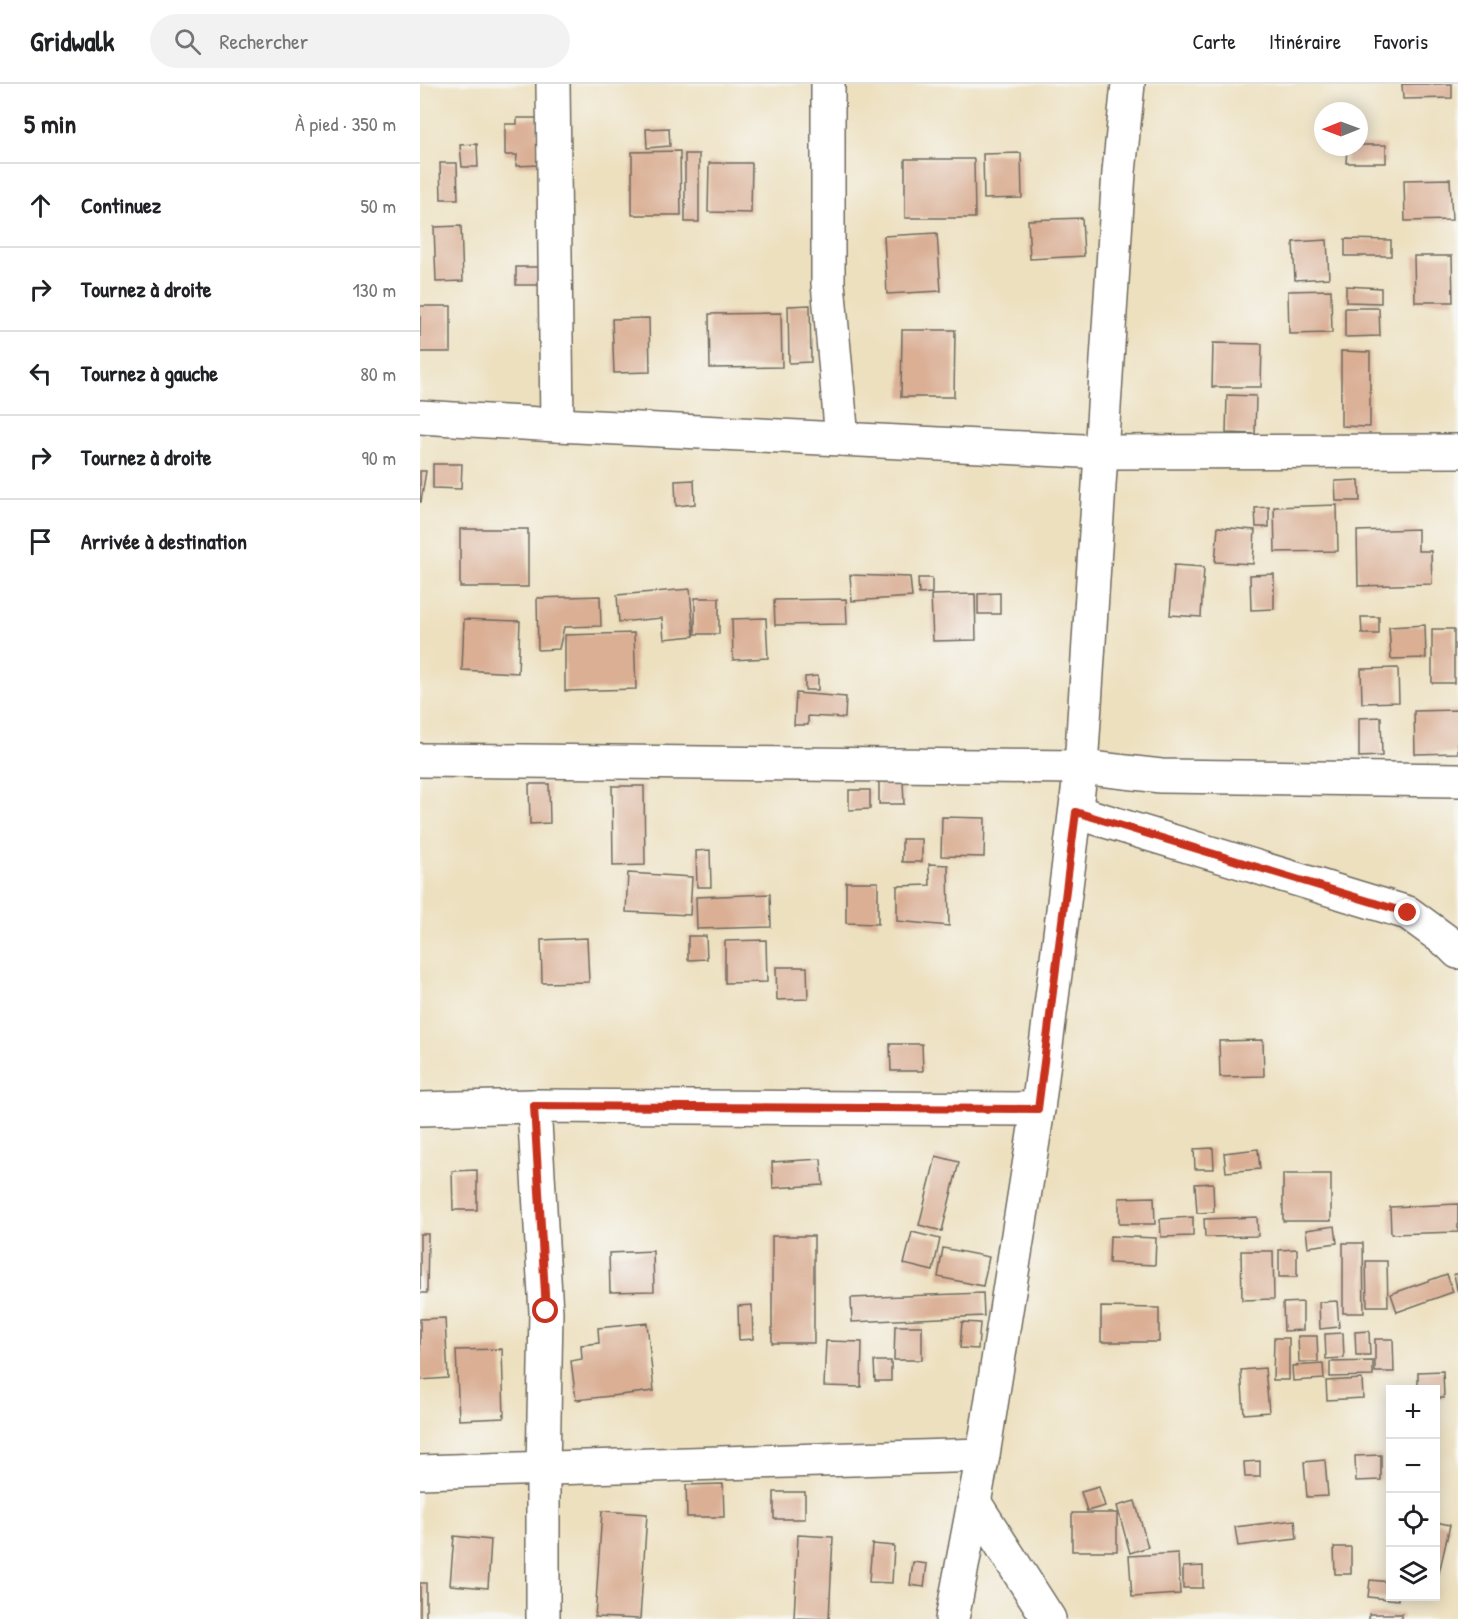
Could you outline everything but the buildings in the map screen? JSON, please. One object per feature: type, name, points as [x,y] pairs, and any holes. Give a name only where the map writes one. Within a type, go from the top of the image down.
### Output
[{"type":"street","points":[[553,84],[557,425]]},
{"type":"street","points":[[828,84],[828,283],[842,439]]},
{"type":"street","points":[[952,1619],[983,1455],[1038,1109],[1076,812],[1081,767],[1119,172],[1128,84]]},
{"type":"street","points":[[420,417],[1102,452],[1458,451]]},
{"type":"street","points":[[420,760],[1081,767],[1161,776],[1458,780]]},
{"type":"street","points":[[1076,812],[1408,913],[1449,942],[1458,952]]},
{"type":"street","points":[[420,1109],[534,1106],[1038,1109]]},
{"type":"street","points":[[534,1106],[546,1311],[543,1619]]},
{"type":"street","points":[[420,1472],[983,1455]]},
{"type":"street","points":[[974,1502],[1049,1619]]},
{"type":"route","points":[[546,1311],[534,1106],[1038,1109],[1076,812],[1408,913]]}]
